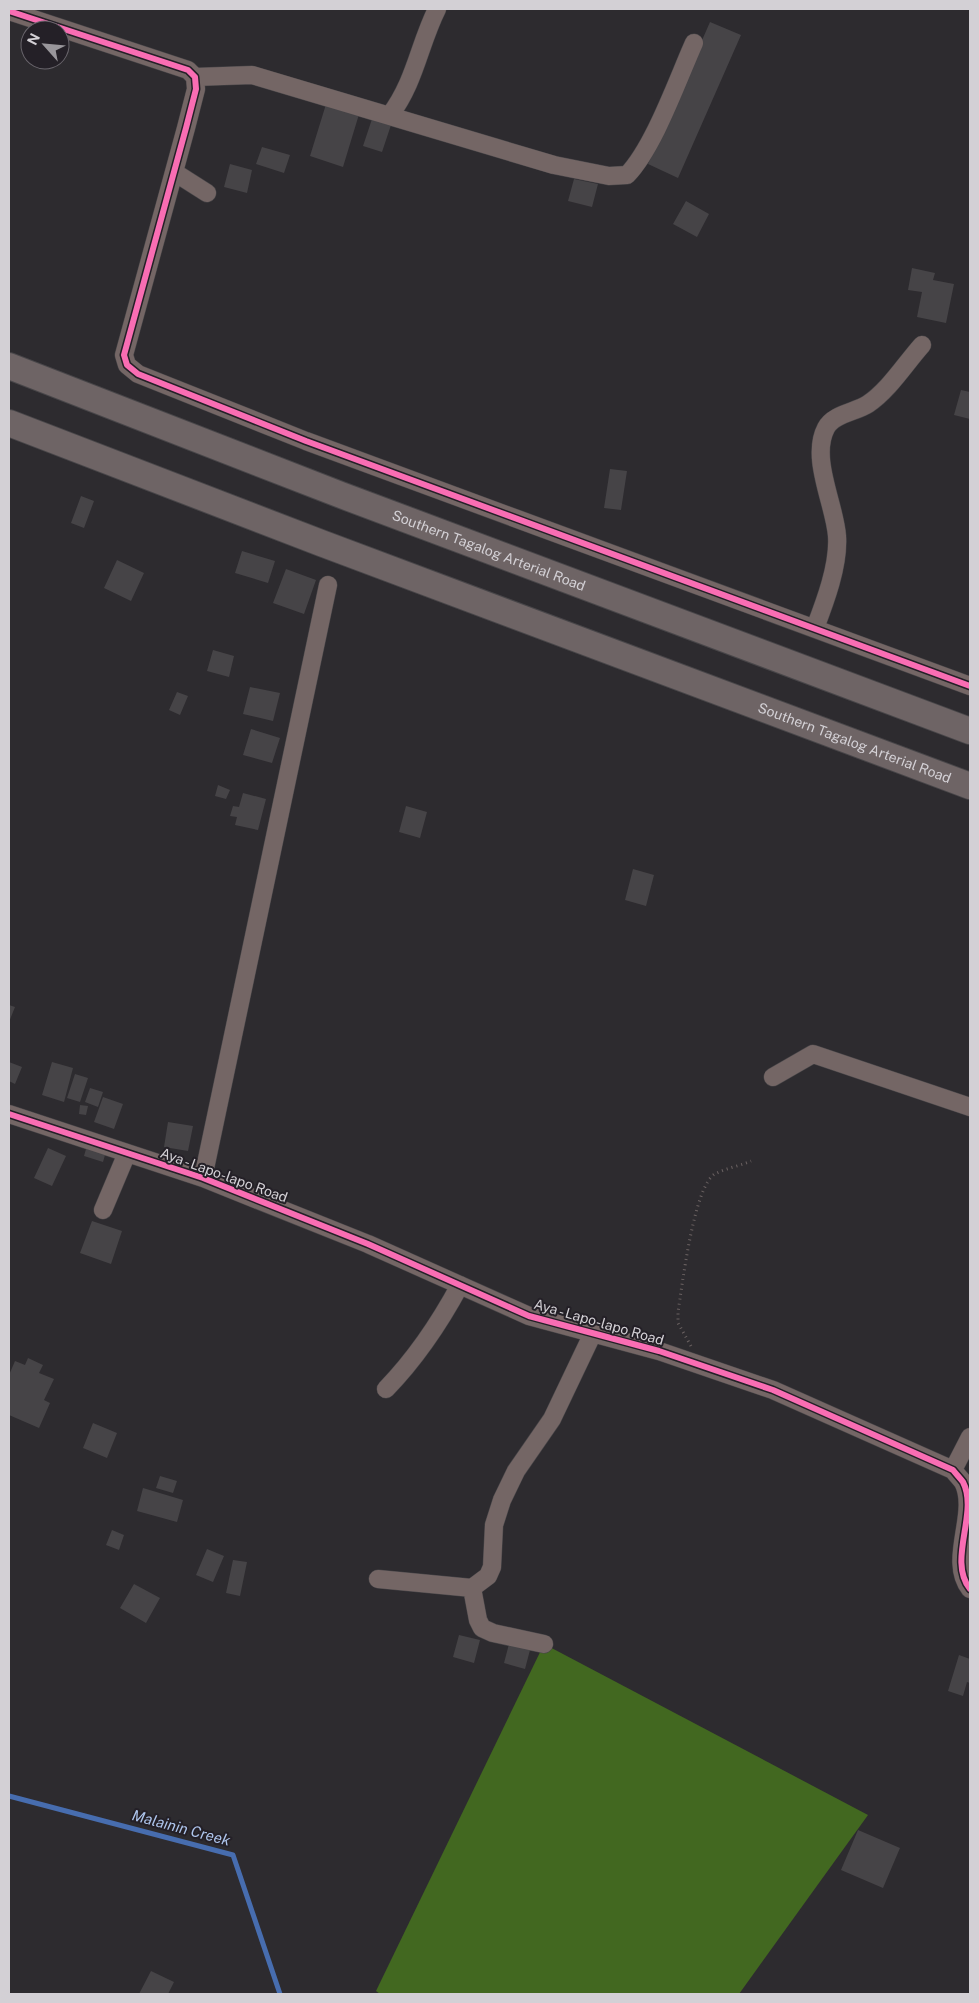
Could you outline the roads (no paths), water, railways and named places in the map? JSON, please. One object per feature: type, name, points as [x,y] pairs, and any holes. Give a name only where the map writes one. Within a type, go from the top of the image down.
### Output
[{"type":"highway","name":"Southern Tagalog Arterial Road","points":[[9,366],[341,496],[970,731]]},
{"type":"highway","name":"Southern Tagalog Arterial Road","points":[[9,423],[321,543],[970,786]]},
{"type":"street","points":[[390,115],[404,97],[425,34],[438,9]]},
{"type":"street","points":[[9,11],[188,70],[195,77],[196,89],[124,355],[127,365],[138,374],[306,441],[970,686]]},
{"type":"street","points":[[195,77],[252,76],[390,115],[554,165],[609,176],[627,175],[636,165],[648,145],[694,44]]},
{"type":"street","points":[[174,172],[207,193]]},
{"type":"street","points":[[815,628],[830,590],[837,538],[821,450],[826,427],[847,412],[868,404],[884,389],[922,345]]},
{"type":"street","points":[[203,1178],[328,585]]},
{"type":"street","points":[[773,1076],[813,1054],[970,1107]]},
{"type":"street","name":"Aya - Lapo-lapo Road","points":[[9,1114],[203,1178],[368,1244],[529,1316],[659,1350],[773,1390],[953,1470]]},
{"type":"street","points":[[103,1210],[127,1153]]},
{"type":"street","points":[[386,1389],[424,1348],[460,1285]]},
{"type":"street","points":[[378,1579],[472,1588],[488,1576],[492,1567],[494,1525],[502,1500],[516,1471],[552,1419],[593,1333]]},
{"type":"street","points":[[970,1437],[953,1470],[963,1483],[967,1497],[962,1573],[970,1589]]},
{"type":"street","points":[[472,1588],[478,1620],[482,1628],[493,1633],[544,1644]]},
{"type":"waterway","name":"Malainin Creek","points":[[9,1796],[233,1855],[280,1994]]}]
